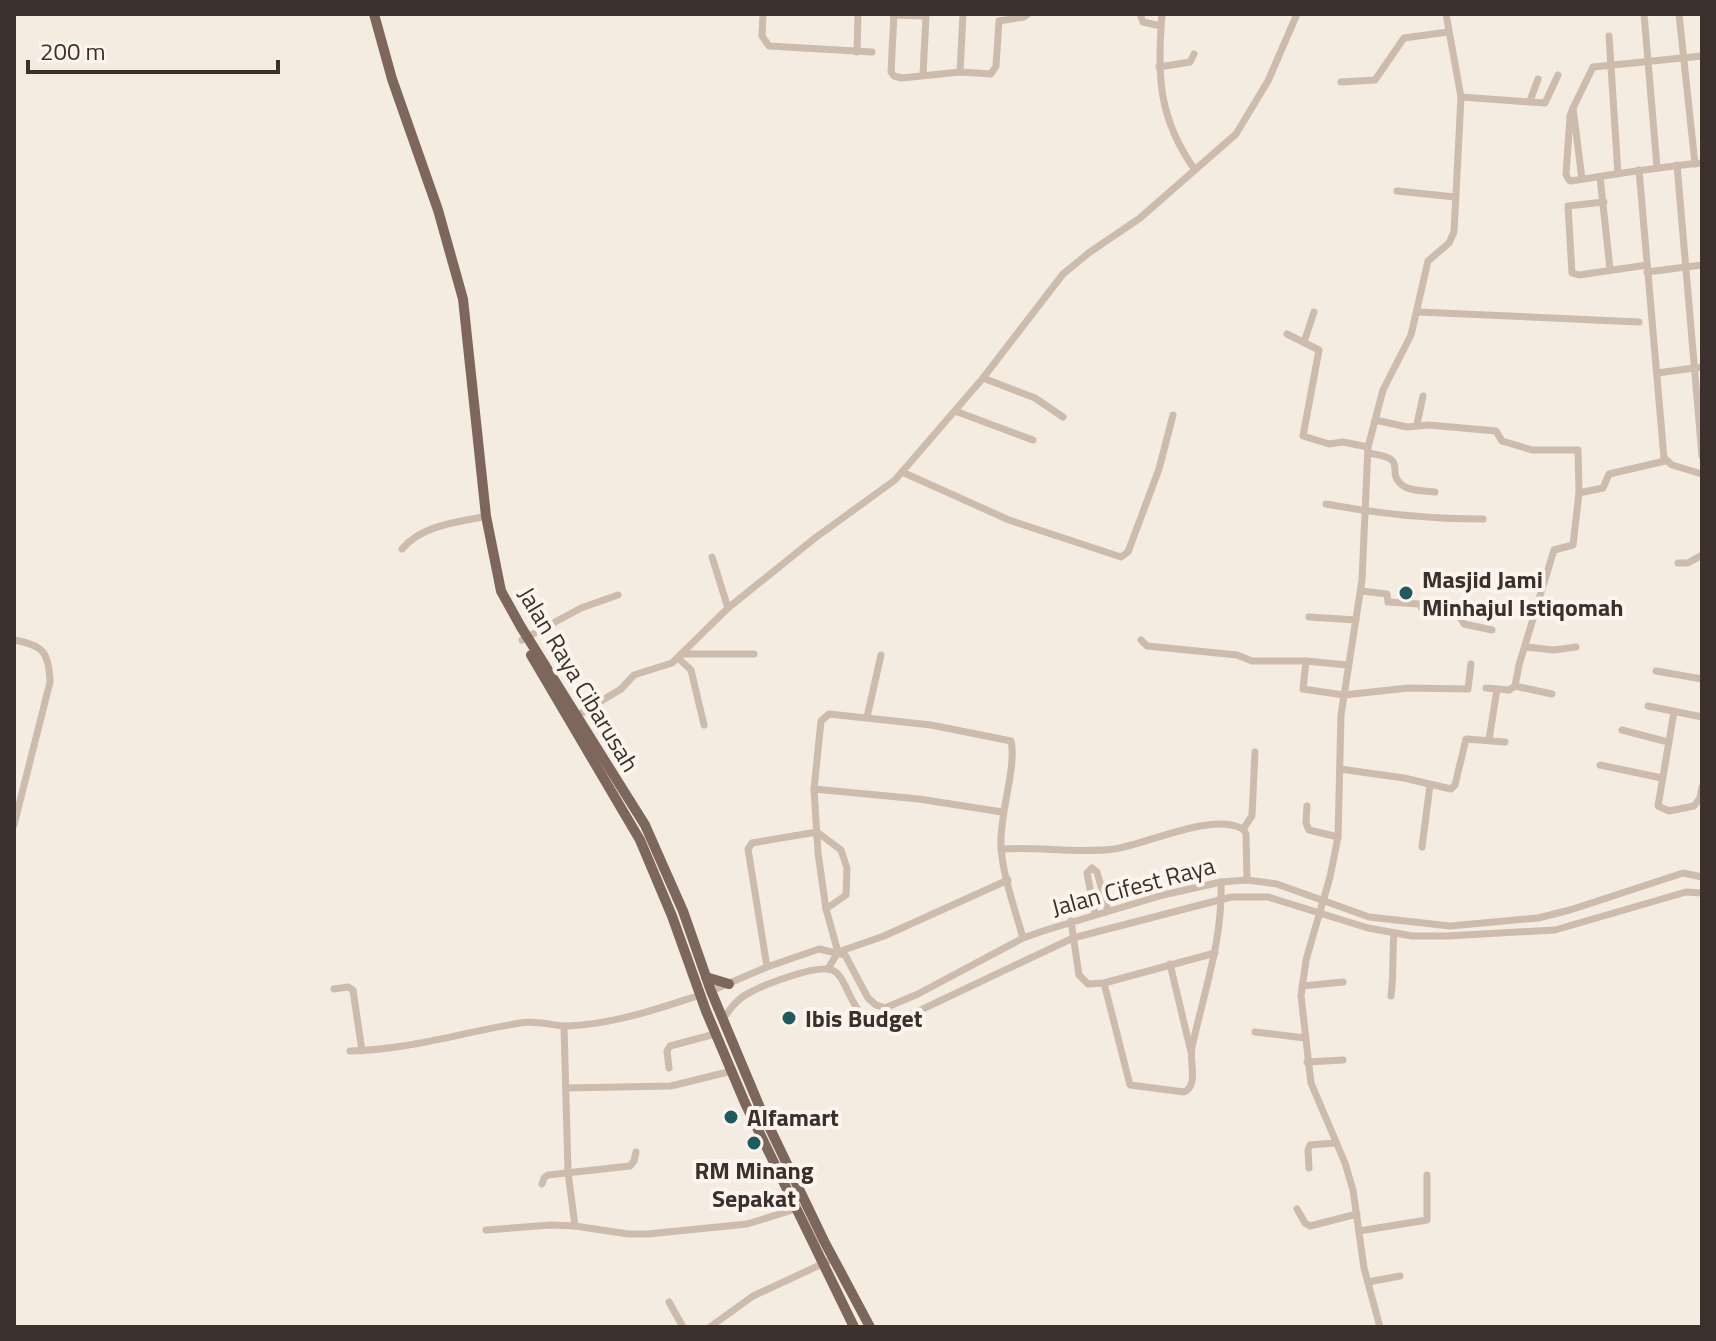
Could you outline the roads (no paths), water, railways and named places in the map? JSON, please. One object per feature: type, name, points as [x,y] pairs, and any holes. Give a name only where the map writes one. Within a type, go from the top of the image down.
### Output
[{"type":"main road","name":"Jalan Raya Cibarusah","points":[[373,14],[389,80],[436,211],[460,300],[483,517],[498,592],[574,718],[645,825],[683,911],[711,991],[854,1327]]},
{"type":"main road","name":"Jalan Raya Cibarusah","points":[[373,14],[392,79],[438,210],[463,299],[489,540],[501,591],[524,638]]},
{"type":"main road","name":"Jalan Raya Cibarusah","points":[[574,718],[640,840],[672,916],[715,1034],[796,1209],[870,1327]]},
{"type":"main road","points":[[706,977],[731,983]]},
{"type":"main road","points":[[700,995],[711,991]]},
{"type":"street","points":[[763,14],[762,36],[769,46],[872,52]]},
{"type":"street","points":[[857,52],[858,14]]},
{"type":"street","points":[[923,75],[926,16],[894,14],[892,75],[902,78],[994,72],[999,21],[1028,14]]},
{"type":"street","points":[[960,72],[963,14]]},
{"type":"street","points":[[1140,14],[1143,22],[1161,26]]},
{"type":"street","points":[[1162,14],[1159,67],[1164,111],[1195,170]]},
{"type":"street","points":[[574,718],[621,689],[634,675],[666,665],[680,656],[728,608],[815,538],[883,491],[983,378],[1063,274],[1140,218],[1236,134],[1268,81],[1297,14]]},
{"type":"street","points":[[1380,1327],[1368,1282],[1353,1190],[1314,1092],[1307,1062],[1302,986],[1338,837],[1341,715],[1361,591],[1368,450],[1383,390],[1409,341],[1419,312],[1428,261],[1449,243],[1454,232],[1461,97],[1446,14]]},
{"type":"street","points":[[1644,14],[1657,167]]},
{"type":"street","points":[[1679,14],[1684,59],[1699,164],[1569,180],[1566,175],[1570,116],[1590,68],[1649,63],[1684,59],[1702,56]]},
{"type":"street","points":[[1341,82],[1377,79],[1404,38],[1448,32]]},
{"type":"street","points":[[1609,36],[1618,174]]},
{"type":"street","points":[[1159,67],[1190,62],[1194,54]]},
{"type":"street","points":[[1461,97],[1546,102],[1558,75]]},
{"type":"street","points":[[1530,101],[1538,79]]},
{"type":"street","points":[[1573,108],[1582,179]]},
{"type":"street","points":[[1677,165],[1698,368],[1702,456]]},
{"type":"street","points":[[1639,170],[1665,461]]},
{"type":"street","points":[[1600,177],[1610,269]]},
{"type":"street","points":[[1397,191],[1455,197]]},
{"type":"street","points":[[1604,202],[1568,206],[1572,273],[1579,275],[1610,269],[1702,265]]},
{"type":"street","points":[[1304,342],[1314,312]]},
{"type":"street","points":[[1419,312],[1639,322]]},
{"type":"street","points":[[1287,334],[1318,348],[1319,352],[1303,436],[1332,444],[1343,442],[1388,456],[1393,460],[1399,482],[1404,488],[1435,492]]},
{"type":"street","points":[[1657,373],[1698,368]]},
{"type":"street","points":[[983,378],[1035,398],[1063,417]]},
{"type":"street","points":[[1417,424],[1423,396]]},
{"type":"street","points":[[955,411],[1033,440]]},
{"type":"street","points":[[902,472],[1009,520],[1121,557],[1128,552],[1159,469],[1173,415]]},
{"type":"street","points":[[1375,420],[1407,427],[1417,424],[1496,431],[1502,441],[1532,450],[1578,450],[1579,493],[1573,546],[1554,550],[1515,686],[1511,690],[1486,688]]},
{"type":"street","points":[[1579,493],[1603,488],[1609,474],[1665,461],[1702,474]]},
{"type":"street","points":[[1326,504],[1365,511],[1483,519]]},
{"type":"street","points":[[402,549],[408,541],[425,532],[483,517]]},
{"type":"street","points":[[1678,563],[1688,563],[1702,555]]},
{"type":"street","points":[[712,557],[728,608]]},
{"type":"street","points":[[1361,591],[1387,594],[1388,602],[1419,604],[1424,611],[1460,617],[1464,624],[1492,630]]},
{"type":"street","points":[[524,638],[581,608],[618,595]]},
{"type":"street","points":[[1309,617],[1356,620]]},
{"type":"street","points":[[14,640],[34,643],[44,652],[50,666],[50,682],[14,825]]},
{"type":"street","points":[[1141,640],[1147,646],[1237,655],[1250,661],[1347,665]]},
{"type":"street","points":[[1526,647],[1554,650],[1576,647]]},
{"type":"street","points":[[680,656],[754,654]]},
{"type":"street","points":[[867,717],[881,655]]},
{"type":"street","points":[[680,656],[691,670],[704,725]]},
{"type":"street","points":[[1306,661],[1303,689],[1344,695],[1408,688],[1468,689],[1471,664]]},
{"type":"street","points":[[1656,671],[1702,679]]},
{"type":"street","points":[[1515,686],[1552,694]]},
{"type":"street","points":[[1489,740],[1497,689]]},
{"type":"street","points":[[1648,706],[1702,717]]},
{"type":"street","points":[[1674,712],[1658,801],[1661,809],[1677,810],[1694,806],[1700,798],[1702,787]]},
{"type":"street","points":[[723,1019],[742,997],[789,978],[828,969],[838,952],[826,909],[814,789],[824,716],[867,717],[1007,739],[1012,745],[1012,754],[1002,812],[1001,849],[1023,938]]},
{"type":"street","points":[[1622,730],[1668,742]]},
{"type":"street","points":[[1340,769],[1453,789],[1466,739],[1505,742]]},
{"type":"street","points":[[1243,829],[1252,816],[1255,752]]},
{"type":"street","points":[[1600,765],[1662,778]]},
{"type":"street","points":[[1422,847],[1430,785]]},
{"type":"street","points":[[814,789],[919,799],[1002,812]]},
{"type":"street","points":[[1307,806],[1306,823],[1309,830],[1338,837]]},
{"type":"street","points":[[1001,849],[1105,850],[1216,825],[1228,824],[1243,829]]},
{"type":"street","points":[[1243,829],[1247,842],[1247,880]]},
{"type":"street","points":[[767,967],[748,849],[757,841],[817,832],[841,850],[847,868],[846,895],[826,909]]},
{"type":"street","points":[[1095,914],[1087,873],[1092,868],[1097,872],[1108,911]]},
{"type":"street","name":"Jalan Cifest Raya","points":[[838,952],[848,959],[868,998],[885,1008],[918,994],[1023,938],[1095,914],[1221,882],[1247,880],[1277,884],[1369,917],[1450,926],[1538,918],[1683,873],[1702,877]]},
{"type":"street","points":[[711,991],[819,949],[838,952],[884,936],[1008,880]]},
{"type":"street","points":[[1191,1052],[1219,936],[1221,882]]},
{"type":"street","name":"Jalan Cifest Raya","points":[[828,969],[837,973],[862,1014],[882,1025],[902,1020],[1073,938],[1222,899],[1268,897],[1368,928],[1412,936],[1447,936],[1546,932],[1573,927],[1686,892],[1702,893]]},
{"type":"street","points":[[1071,921],[1081,978],[1088,984],[1104,983],[1215,953]]},
{"type":"street","points":[[1391,996],[1394,933]]},
{"type":"street","points":[[1104,983],[1130,1085],[1187,1091],[1192,1084],[1191,1052],[1170,964]]},
{"type":"street","points":[[1302,986],[1343,982]]},
{"type":"street","points":[[731,983],[742,997]]},
{"type":"street","points":[[334,989],[348,987],[353,990],[362,1051]]},
{"type":"street","points":[[350,1051],[444,1040],[527,1021],[564,1026],[630,1017],[700,995]]},
{"type":"street","points":[[564,1026],[568,1172],[575,1226]]},
{"type":"street","points":[[1255,1032],[1305,1038]]},
{"type":"street","points":[[669,1068],[667,1051],[670,1046],[715,1034]]},
{"type":"street","points":[[1307,1062],[1343,1060]]},
{"type":"street","points":[[566,1088],[671,1086],[732,1071]]},
{"type":"street","points":[[1309,1168],[1310,1145],[1336,1143]]},
{"type":"street","points":[[542,1184],[546,1175],[630,1166],[636,1152]]},
{"type":"street","points":[[1359,1231],[1427,1220],[1427,1175]]},
{"type":"street","points":[[486,1230],[551,1225],[648,1234],[747,1224],[796,1209]]},
{"type":"street","points":[[1297,1209],[1310,1226],[1357,1214]]},
{"type":"street","points":[[710,1327],[753,1296],[828,1261]]},
{"type":"street","points":[[1368,1282],[1400,1276]]},
{"type":"street","points":[[669,1302],[683,1327]]},
{"type":"place","name":"Masjid Jami Minhajul Istiqomah","points":[[1406,593]]},
{"type":"place","name":"Ibis Budget","points":[[789,1018]]},
{"type":"place","name":"Alfamart","points":[[731,1117]]},
{"type":"place","name":"RM Minang Sepakat","points":[[754,1143]]}]
